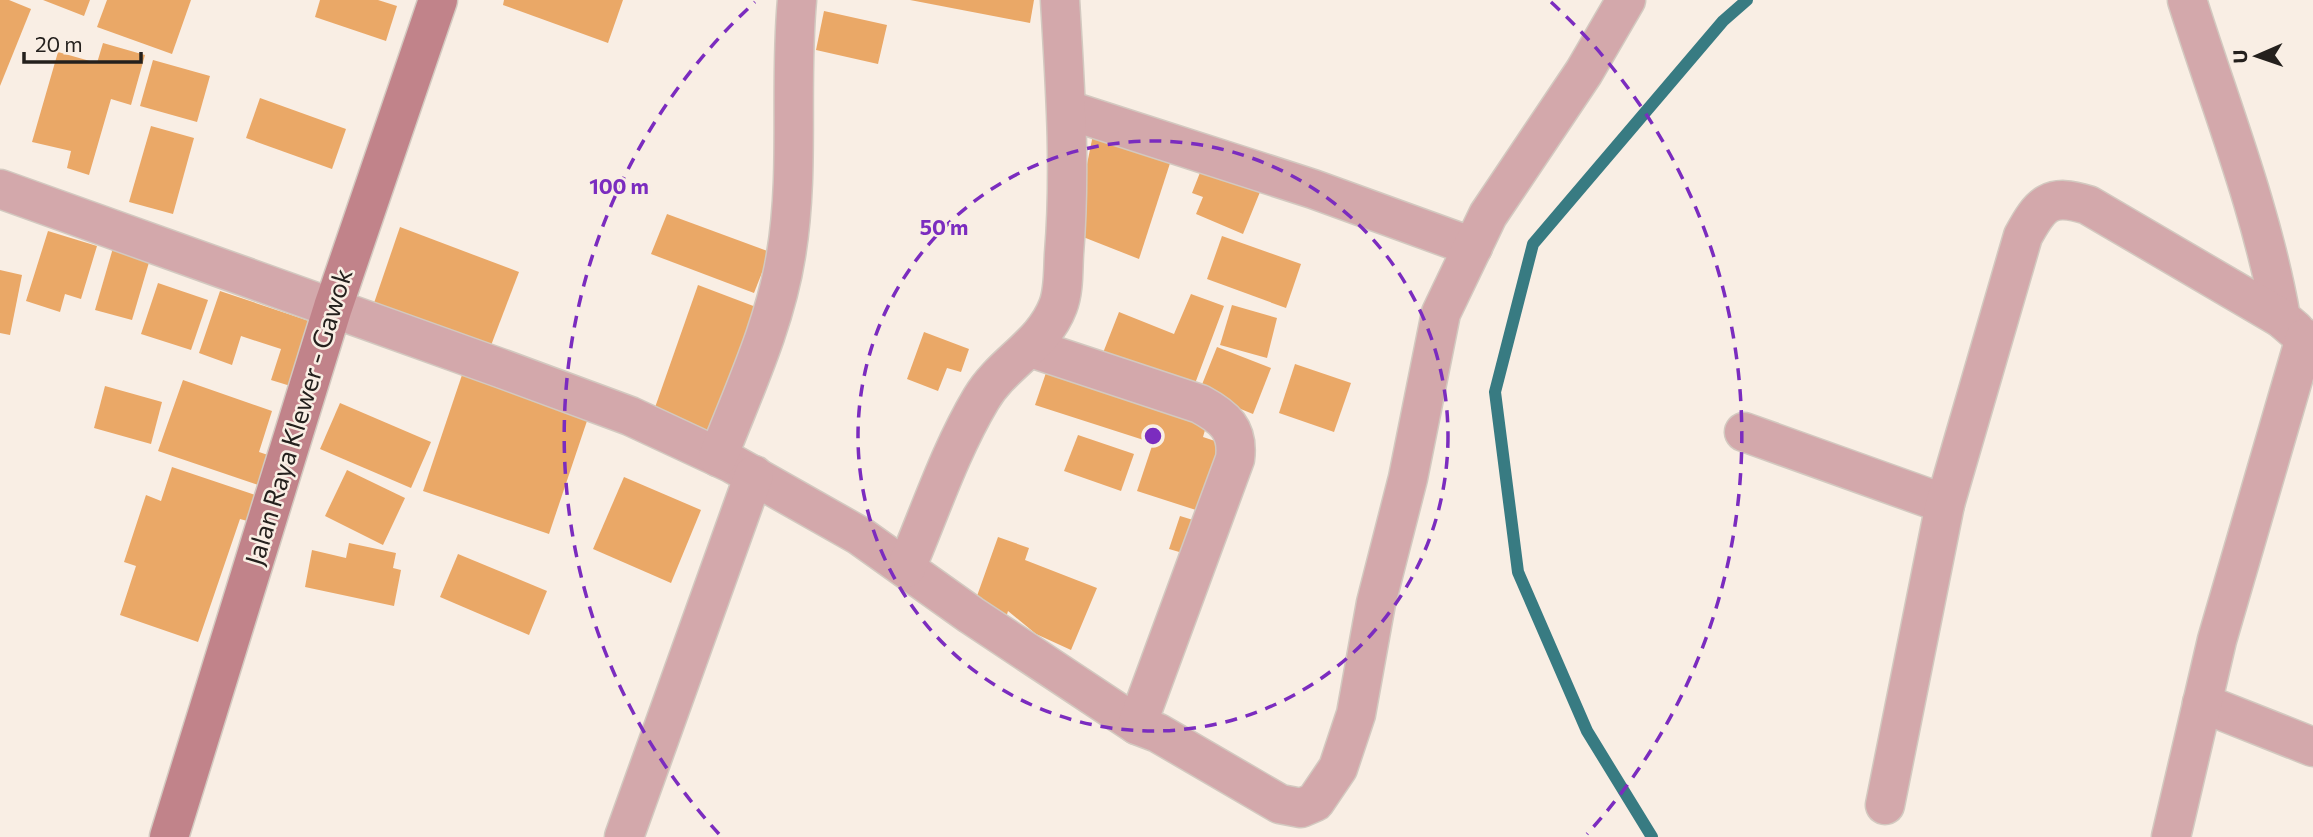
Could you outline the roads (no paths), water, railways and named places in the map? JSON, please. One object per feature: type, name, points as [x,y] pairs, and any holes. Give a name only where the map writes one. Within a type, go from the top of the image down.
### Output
[{"type":"main road","name":"Jalan Raya Klewer - Gawok","points":[[169,837],[332,307],[438,0]]},
{"type":"street","points":[[718,457],[765,336],[786,258],[792,207],[792,54],[797,0]]},
{"type":"street","points":[[905,568],[964,431],[982,396],[1007,367],[1031,348],[1051,322],[1060,303],[1067,223],[1068,110],[1060,0]]},
{"type":"street","points":[[0,189],[96,226],[332,307],[630,416],[718,457],[860,536],[1136,725],[1158,733],[1280,804],[1301,808],[1315,802],[1338,768],[1356,714],[1376,603],[1408,478],[1441,313],[1488,215],[1584,72],[1626,0]]},
{"type":"street","points":[[2171,837],[2217,640],[2300,334],[2273,276],[2234,141],[2186,0]]},
{"type":"street","points":[[1068,110],[1313,189],[1472,247]]},
{"type":"street","points":[[1885,804],[1945,504],[2023,236],[2036,211],[2052,200],[2071,200],[2088,205],[2300,334]]},
{"type":"street","points":[[1031,348],[1200,404],[1219,414],[1231,426],[1237,443],[1235,459],[1180,613],[1136,725]]},
{"type":"street","points":[[1744,432],[1945,504]]},
{"type":"street","points":[[624,837],[754,475]]},
{"type":"street","points":[[2202,703],[2313,747]]},
{"type":"waterway","points":[[1652,837],[1587,731],[1518,572],[1495,392],[1533,244],[1723,21],[1747,0]]}]
